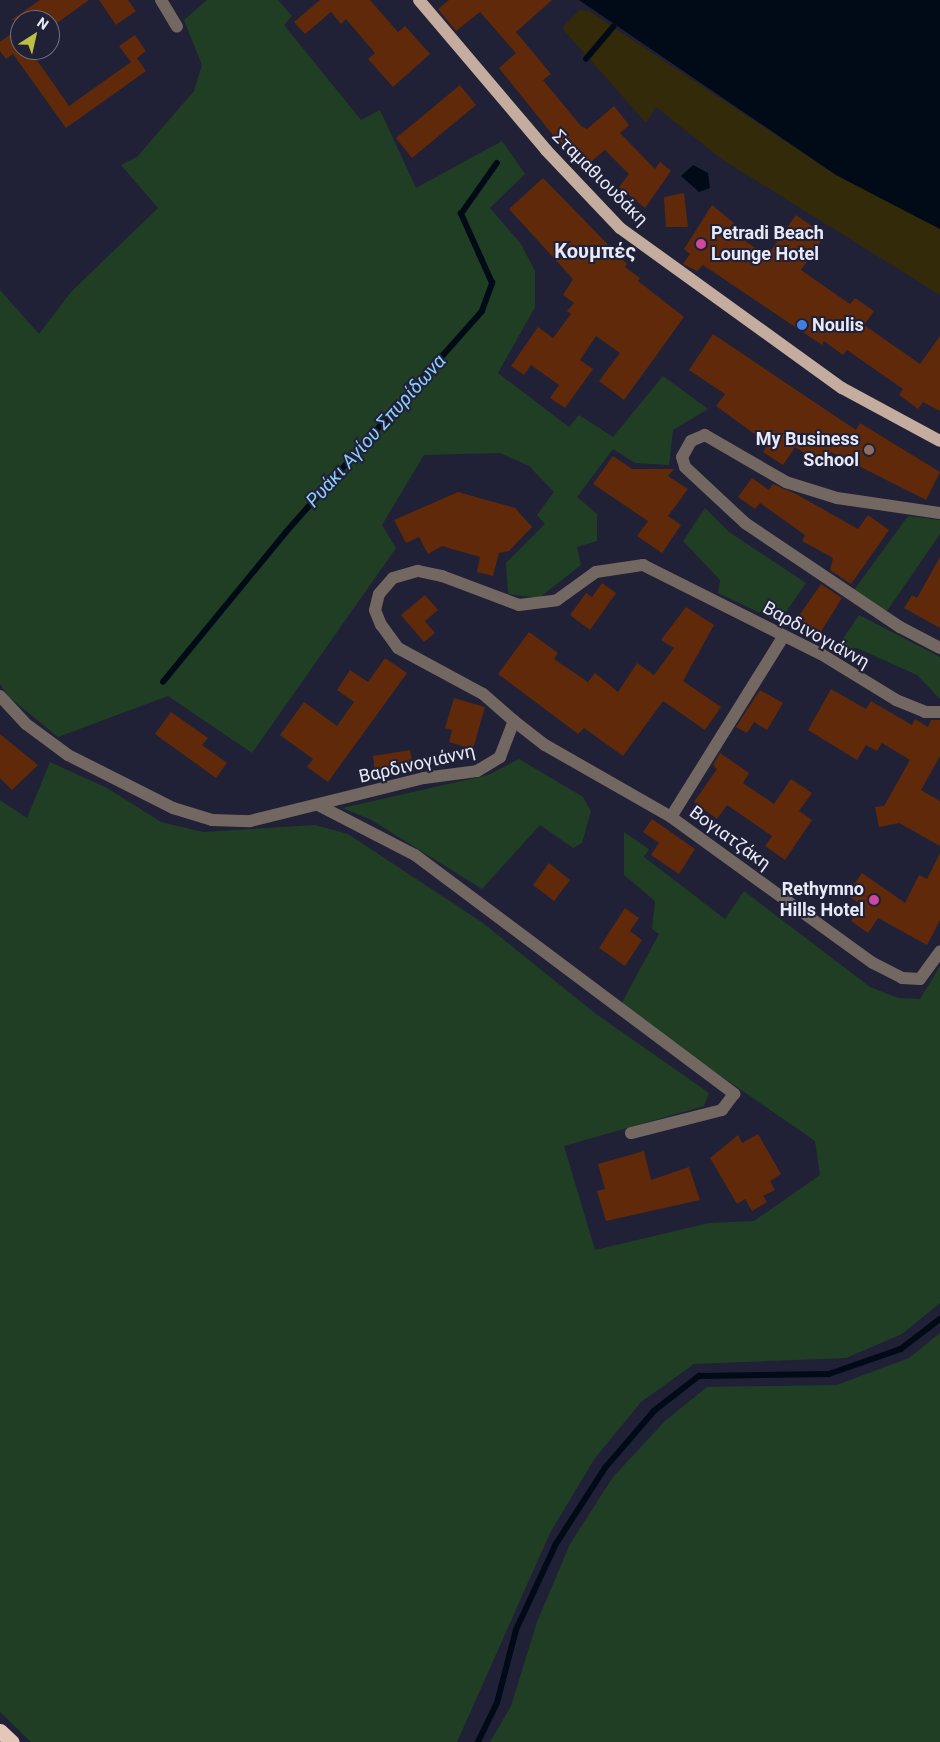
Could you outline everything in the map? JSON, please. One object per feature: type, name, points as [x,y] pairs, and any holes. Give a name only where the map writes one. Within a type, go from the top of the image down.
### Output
[{"type":"highway","points":[[0,1731],[12,1742]]},
{"type":"main road","name":"Σταμαθιουδάκη","points":[[419,0],[546,150],[620,228],[842,388],[940,441]]},
{"type":"street","points":[[161,0],[178,27]]},
{"type":"street","points":[[940,513],[837,498],[786,482],[705,435],[691,441],[682,456],[685,466],[745,523],[900,627],[940,648]]},
{"type":"street","name":"Βαρδινογιάννη","points":[[0,696],[26,724],[68,755],[173,808],[212,820],[250,821],[424,778],[477,771],[500,757],[514,721],[483,694],[398,648],[375,610],[380,594],[394,578],[418,571],[442,576],[518,605],[557,600],[596,572],[643,565],[783,637],[896,700],[925,712],[940,712]]},
{"type":"street","points":[[671,816],[783,637]]},
{"type":"street","name":"Βογιατζάκη","points":[[514,721],[546,745],[671,816],[839,940],[902,978],[920,979],[940,951]]},
{"type":"street","points":[[318,805],[415,856],[734,1094],[732,1103],[722,1110],[631,1133]]},
{"type":"green space","points":[[207,0],[278,0],[292,16],[284,25],[361,120],[380,110],[416,188],[502,141],[525,174],[490,208],[521,244],[535,271],[535,307],[498,373],[569,427],[579,415],[613,437],[663,376],[708,409],[673,430],[669,465],[635,463],[613,449],[577,497],[597,514],[597,541],[577,547],[581,565],[539,598],[508,594],[506,563],[545,524],[537,515],[554,492],[529,466],[500,453],[424,455],[382,525],[396,548],[252,753],[168,696],[58,737],[9,697],[0,684],[0,290],[39,334],[71,292],[158,208],[121,165],[137,157],[194,91],[202,65],[184,20]]},
{"type":"green space","points":[[705,508],[729,532],[806,583],[779,622],[718,593],[720,580],[683,541]]},
{"type":"green space","points":[[908,516],[940,520],[940,534],[887,611],[854,590]]},
{"type":"green space","points":[[859,615],[940,657],[940,699],[917,675],[857,648],[836,649]]},
{"type":"green space","points":[[519,759],[583,797],[591,811],[582,843],[573,848],[540,825],[482,889],[370,819],[342,808],[488,775]]},
{"type":"green space","points":[[50,762],[107,788],[161,822],[203,832],[315,825],[348,834],[483,923],[596,1014],[709,1093],[704,1106],[564,1146],[595,1250],[709,1223],[754,1221],[820,1175],[815,1141],[620,1006],[659,934],[652,929],[655,901],[624,875],[624,832],[649,849],[644,857],[725,919],[744,891],[870,987],[898,998],[920,999],[940,966],[940,1303],[902,1334],[846,1358],[694,1364],[641,1402],[595,1458],[550,1533],[457,1742],[31,1742],[0,1712],[0,800],[27,818]]},
{"type":"green space","points":[[940,1333],[940,1742],[490,1742],[511,1706],[537,1622],[570,1544],[613,1477],[665,1421],[707,1387],[837,1385],[909,1358]]},
{"type":"sand","points":[[579,10],[589,11],[836,175],[940,229],[940,295],[723,160],[656,107],[646,123],[562,28]]},
{"type":"shaded area","points":[[579,0],[940,0],[940,229],[836,175]]},
{"type":"shaded area","points":[[693,165],[708,173],[710,188],[699,192],[681,176]]},
{"type":"building","points":[[40,0],[89,0],[60,21],[60,10],[26,10]]},
{"type":"building","points":[[99,0],[128,0],[136,11],[116,25]]},
{"type":"building","points":[[320,0],[370,0],[398,32],[405,26],[430,54],[393,87],[368,59],[375,53],[346,19],[341,24],[331,12],[305,34],[294,22]]},
{"type":"building","points":[[449,0],[552,0],[516,32],[551,74],[543,80],[581,126],[587,129],[614,106],[629,125],[620,133],[655,169],[660,162],[671,171],[645,208],[619,187],[629,174],[605,150],[581,170],[499,68],[516,53],[480,12],[456,31],[438,9]]},
{"type":"building","points":[[10,34],[10,56],[6,59],[0,51],[0,42]]},
{"type":"building","points":[[135,35],[146,51],[137,58],[146,71],[66,128],[17,60],[37,60],[69,106],[131,62],[119,46]]},
{"type":"building","points":[[460,85],[476,105],[412,158],[396,138]]},
{"type":"building","points":[[543,178],[627,264],[625,267],[640,278],[638,281],[684,317],[624,400],[599,381],[620,353],[596,336],[580,360],[593,369],[565,408],[550,398],[559,385],[531,365],[524,375],[511,366],[538,327],[553,338],[571,314],[567,311],[574,303],[563,295],[573,279],[509,209]]},
{"type":"building","points":[[684,193],[688,227],[666,227],[664,197]]},
{"type":"building","points":[[712,205],[734,223],[728,229],[767,256],[796,215],[825,235],[801,270],[850,304],[855,298],[874,311],[864,325],[920,364],[940,336],[940,411],[923,402],[918,409],[899,395],[903,389],[847,350],[843,355],[824,341],[822,345],[703,265],[697,271],[683,264],[690,254],[684,249]]},
{"type":"building","points":[[713,334],[856,430],[860,423],[940,472],[926,500],[831,452],[823,465],[795,447],[783,465],[763,452],[768,444],[716,406],[725,394],[689,370]]},
{"type":"building","points":[[613,456],[632,469],[674,469],[668,476],[688,489],[668,516],[681,525],[662,553],[637,536],[648,521],[593,484]]},
{"type":"building","points":[[752,478],[769,490],[773,484],[796,494],[858,529],[868,515],[889,530],[851,584],[830,570],[833,558],[802,541],[805,535],[760,503],[755,509],[738,497]]},
{"type":"building","points":[[458,492],[515,508],[532,527],[509,551],[499,553],[493,576],[477,572],[480,557],[442,546],[428,554],[419,537],[406,543],[394,520]]},
{"type":"building","points":[[940,557],[940,628],[904,608],[912,595],[917,598]]},
{"type":"building","points":[[602,583],[616,593],[590,630],[570,615],[586,593],[592,597]]},
{"type":"building","points":[[821,584],[842,598],[817,638],[794,623]]},
{"type":"building","points":[[425,595],[438,610],[425,621],[435,633],[424,642],[401,615]]},
{"type":"building","points":[[686,607],[714,625],[683,681],[721,707],[705,730],[663,701],[623,756],[584,728],[578,734],[498,674],[529,632],[558,653],[554,659],[588,682],[595,673],[618,692],[637,663],[654,675],[674,648],[661,640]]},
{"type":"building","points":[[385,658],[407,673],[328,782],[307,767],[313,759],[280,735],[304,702],[337,726],[354,702],[337,690],[350,670],[368,682]]},
{"type":"building","points":[[831,689],[866,709],[871,701],[912,725],[915,719],[928,727],[931,720],[940,720],[940,756],[921,790],[940,801],[940,846],[899,823],[879,827],[875,807],[884,806],[910,760],[882,743],[877,751],[866,745],[857,760],[808,730]]},
{"type":"building","points":[[760,690],[783,703],[767,730],[754,722],[747,733],[736,727]]},
{"type":"building","points":[[454,698],[485,707],[473,749],[449,742],[452,730],[445,728]]},
{"type":"building","points":[[171,712],[208,738],[202,745],[227,763],[216,778],[155,734]]},
{"type":"building","points":[[0,734],[38,765],[12,790],[0,778]]},
{"type":"building","points":[[410,750],[413,766],[375,772],[373,756]]},
{"type":"building","points":[[720,753],[749,773],[743,783],[774,804],[791,779],[812,793],[799,811],[812,820],[785,860],[765,846],[772,836],[727,805],[717,819],[694,802],[717,769],[713,765]]},
{"type":"building","points":[[652,819],[695,849],[679,874],[651,855],[659,843],[643,832]]},
{"type":"building","points":[[940,853],[940,920],[927,945],[878,918],[868,933],[851,921],[862,905],[847,895],[862,873],[905,903],[919,875],[927,879]]},
{"type":"building","points":[[549,863],[570,880],[554,901],[533,885]]},
{"type":"building","points":[[625,908],[639,918],[630,931],[642,940],[625,966],[599,948]]},
{"type":"building","points":[[758,1134],[781,1174],[770,1181],[775,1190],[763,1196],[767,1202],[752,1211],[745,1199],[737,1204],[710,1158],[738,1135],[742,1143]]},
{"type":"building","points":[[644,1151],[651,1180],[689,1167],[700,1200],[606,1221],[597,1191],[605,1189],[598,1164]]},
{"type":"waterway","points":[[586,59],[613,27]]},
{"type":"waterway","name":"Ρυάκι Αγίου Σπυρίδωνα","points":[[163,682],[286,532],[482,311],[492,283],[461,214],[497,163]]},
{"type":"waterway","points":[[478,1742],[497,1703],[516,1630],[556,1544],[605,1468],[654,1411],[699,1376],[829,1374],[901,1349],[940,1319]]},
{"type":"place","name":"Petradi Beach Lounge Hotel","points":[[701,244]]},
{"type":"place","name":"Noulis","points":[[802,325]]},
{"type":"place","name":"My Business School","points":[[869,450]]},
{"type":"place","name":"Rethymno Hills Hotel","points":[[874,900]]},
{"type":"district","name":"Κουμπές","points":[[595,251]]}]
